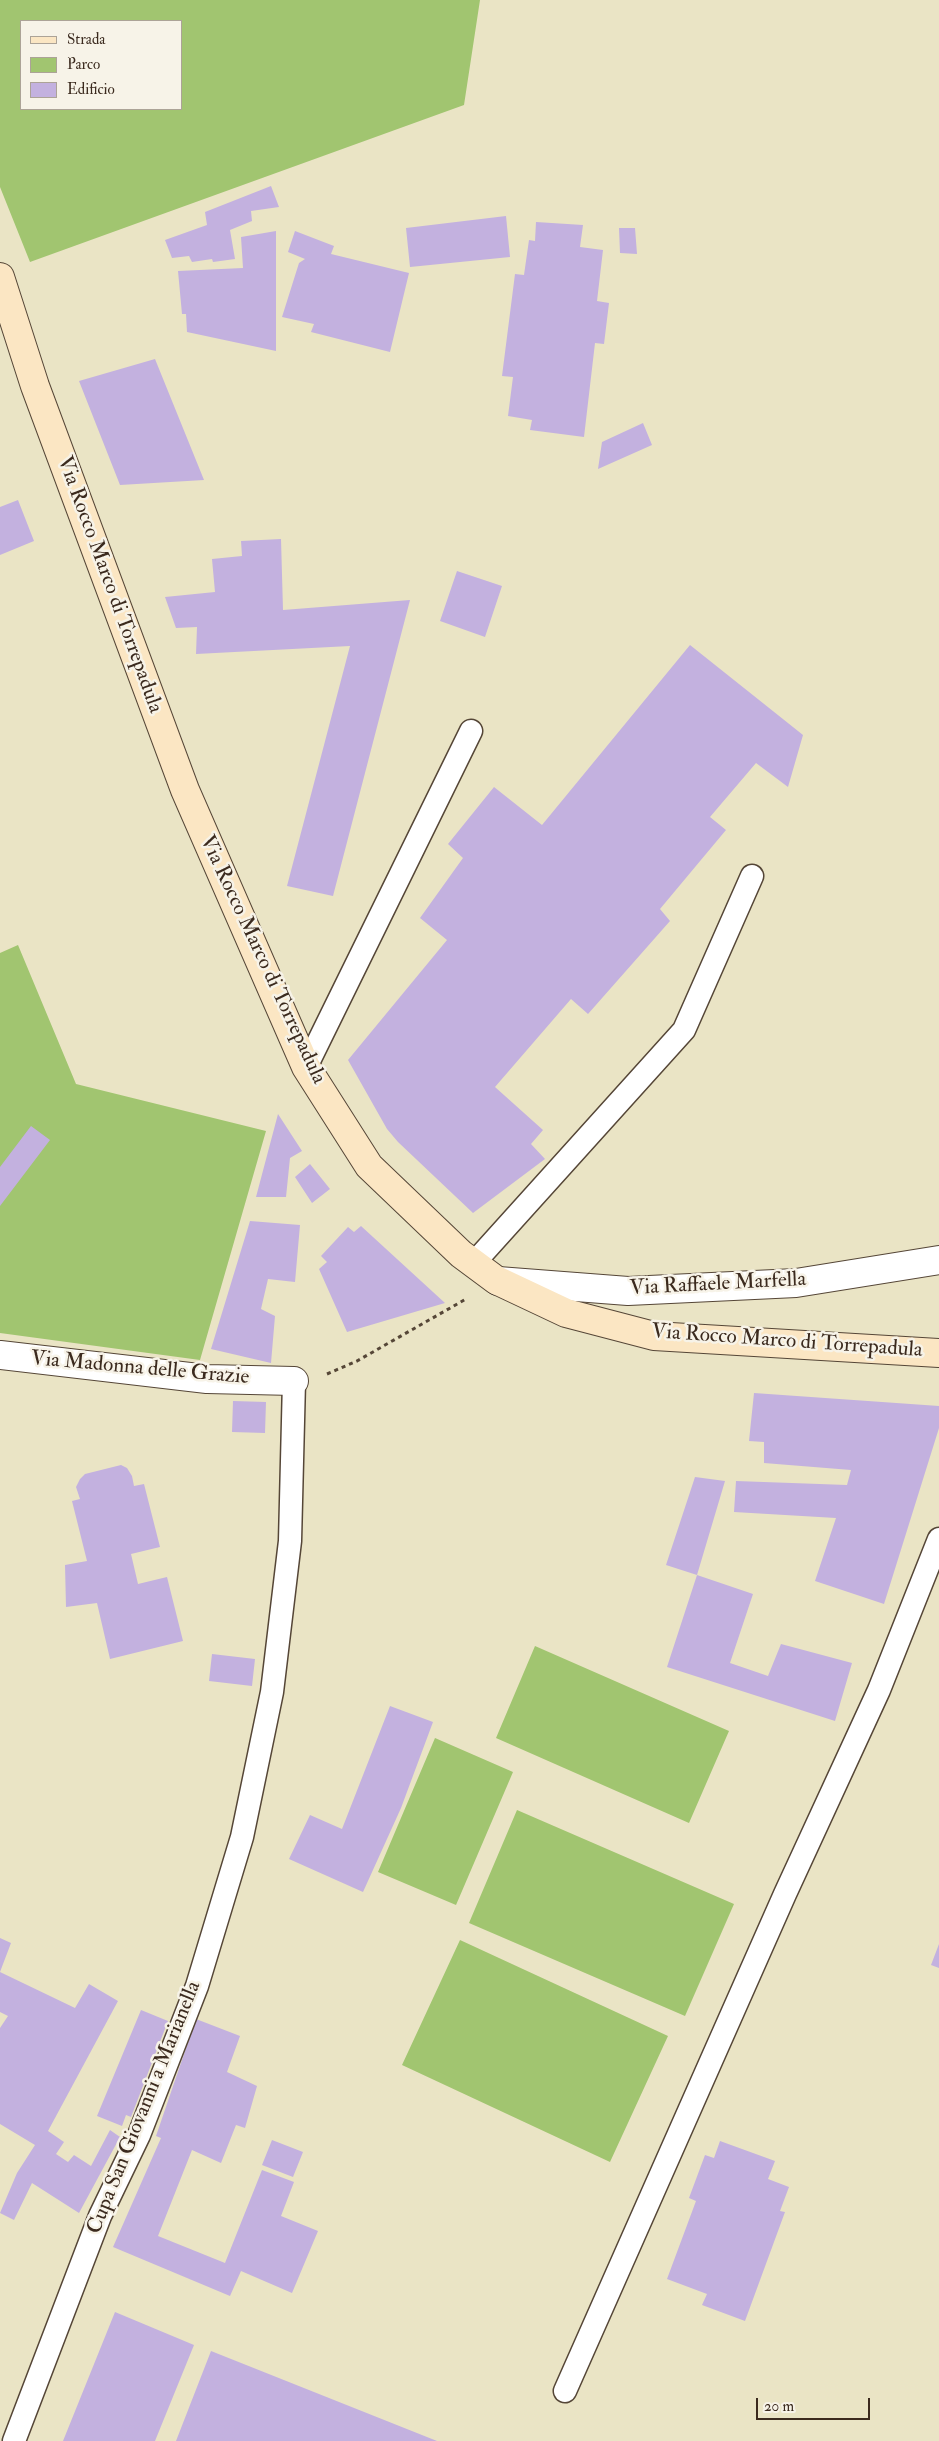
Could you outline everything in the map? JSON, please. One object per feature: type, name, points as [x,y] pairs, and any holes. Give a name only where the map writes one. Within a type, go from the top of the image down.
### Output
[{"type":"main road","name":"Via Rocco Marco di Torrepadula","points":[[0,277],[35,386],[185,790],[306,1067],[369,1166],[473,1264],[496,1280],[566,1313],[654,1336],[939,1353]]},
{"type":"main road","points":[[0,343],[35,386]]},
{"type":"street","name":"Via Raffaele Marfella","points":[[496,1280],[628,1291],[796,1283],[939,1260]]},
{"type":"street","name":"Via Madonna delle Grazie","points":[[0,1355],[207,1379],[294,1381]]},
{"type":"lane","points":[[306,1067],[471,732]]},
{"type":"lane","points":[[473,1264],[684,1030],[752,876]]},
{"type":"lane","name":"Cupa San Giovanni a Marianella","points":[[14,2441],[100,2216],[139,2135],[197,1986],[242,1837],[272,1692],[290,1541],[294,1381]]},
{"type":"lane","points":[[565,2392],[785,1894],[879,1690],[939,1539]]},
{"type":"path","points":[[294,1381],[330,1373],[357,1361],[437,1317],[496,1280]]},
{"type":"green space","points":[[0,0],[480,0],[464,105],[30,262],[0,187]]},
{"type":"green space","points":[[18,945],[76,1084],[266,1131],[200,1360],[0,1333],[0,953]]},
{"type":"green space","points":[[535,1646],[729,1731],[689,1823],[496,1738]]},
{"type":"green space","points":[[435,1738],[513,1772],[456,1905],[378,1872]]},
{"type":"green space","points":[[517,1810],[734,1904],[685,2016],[469,1923]]},
{"type":"green space","points":[[460,1940],[668,2036],[610,2162],[402,2065]]},
{"type":"building","points":[[271,186],[279,207],[251,211],[252,221],[230,230],[235,259],[213,262],[212,259],[192,262],[189,256],[172,258],[165,240],[207,225],[205,212]]},
{"type":"building","points":[[506,216],[510,257],[410,267],[406,228]]},
{"type":"building","points":[[536,222],[583,225],[580,247],[603,250],[597,301],[609,303],[604,344],[595,343],[584,437],[530,430],[532,420],[508,416],[513,377],[502,376],[515,274],[524,275],[529,240],[535,241]]},
{"type":"building","points":[[619,228],[635,228],[637,254],[620,253]]},
{"type":"building","points":[[276,231],[276,351],[187,332],[186,314],[182,314],[178,271],[243,268],[241,237]]},
{"type":"building","points":[[295,231],[334,246],[331,254],[409,273],[390,352],[311,332],[314,324],[282,317],[299,263],[305,259],[288,252]]},
{"type":"building","points":[[155,359],[204,480],[120,485],[79,381]]},
{"type":"building","points":[[643,423],[652,445],[598,469],[602,442]]},
{"type":"building","points":[[18,500],[34,541],[0,555],[0,507]]},
{"type":"building","points":[[281,539],[283,610],[410,600],[333,896],[287,886],[350,646],[196,654],[197,627],[176,628],[165,597],[215,592],[212,559],[242,556],[241,541]]},
{"type":"building","points":[[457,571],[502,586],[485,637],[440,621]]},
{"type":"building","points":[[690,645],[803,735],[788,787],[756,763],[710,817],[726,830],[660,909],[670,921],[588,1014],[571,999],[495,1087],[543,1130],[531,1144],[545,1159],[473,1213],[398,1142],[387,1129],[348,1060],[447,940],[420,918],[463,858],[448,844],[494,787],[542,825]]},
{"type":"building","points":[[278,1114],[302,1151],[290,1158],[286,1197],[256,1197]]},
{"type":"building","points":[[31,1126],[50,1140],[0,1206],[0,1167]]},
{"type":"building","points":[[310,1164],[330,1189],[312,1203],[295,1177]]},
{"type":"building","points":[[250,1221],[300,1225],[295,1282],[268,1279],[261,1309],[275,1316],[271,1363],[211,1349]]},
{"type":"building","points":[[361,1226],[445,1303],[347,1332],[319,1269],[327,1262],[321,1256],[348,1227],[354,1232]]},
{"type":"building","points":[[754,1393],[939,1406],[939,1428],[884,1604],[815,1581],[836,1518],[734,1512],[736,1481],[847,1485],[851,1470],[764,1463],[764,1442],[749,1441]]},
{"type":"building","points":[[233,1401],[266,1402],[265,1433],[232,1432]]},
{"type":"building","points":[[121,1465],[127,1468],[132,1476],[134,1486],[144,1484],[160,1547],[131,1554],[138,1584],[167,1577],[183,1641],[110,1659],[97,1603],[66,1607],[65,1565],[87,1561],[72,1501],[80,1499],[76,1487],[80,1479],[85,1474]]},
{"type":"building","points":[[695,1477],[725,1481],[697,1575],[666,1565]]},
{"type":"building","points":[[697,1575],[753,1594],[730,1663],[768,1676],[781,1644],[852,1663],[835,1721],[667,1667]]},
{"type":"building","points":[[212,1654],[255,1659],[252,1686],[209,1681]]},
{"type":"building","points":[[390,1706],[433,1722],[401,1808],[363,1892],[289,1859],[310,1815],[342,1829]]},
{"type":"building","points":[[0,1938],[11,1943],[0,1972]]},
{"type":"building","points":[[939,1944],[939,1968],[931,1965]]},
{"type":"building","points":[[0,1972],[75,2008],[89,1984],[118,2001],[48,2131],[64,2142],[56,2154],[68,2162],[74,2155],[91,2166],[110,2130],[120,2137],[79,2213],[32,2183],[14,2220],[0,2213],[17,2173],[35,2145],[0,2124],[0,2028],[8,2016],[0,2012]]},
{"type":"building","points":[[141,2010],[168,2021],[131,2117],[126,2115],[122,2126],[97,2116]]},
{"type":"building","points":[[196,2019],[240,2036],[227,2072],[257,2086],[245,2128],[236,2125],[221,2163],[192,2150],[158,2236],[225,2263],[262,2170],[294,2182],[281,2216],[318,2231],[292,2293],[241,2271],[230,2296],[113,2247],[161,2138],[156,2136]]},
{"type":"building","points":[[272,2140],[303,2152],[293,2177],[262,2165]]},
{"type":"building","points":[[720,2141],[775,2161],[768,2179],[789,2187],[780,2211],[785,2212],[745,2321],[702,2305],[707,2294],[667,2279],[696,2201],[689,2198],[705,2155],[714,2158]]},
{"type":"building","points":[[115,2312],[194,2345],[155,2441],[63,2441]]},
{"type":"building","points":[[211,2351],[437,2441],[176,2441]]}]
